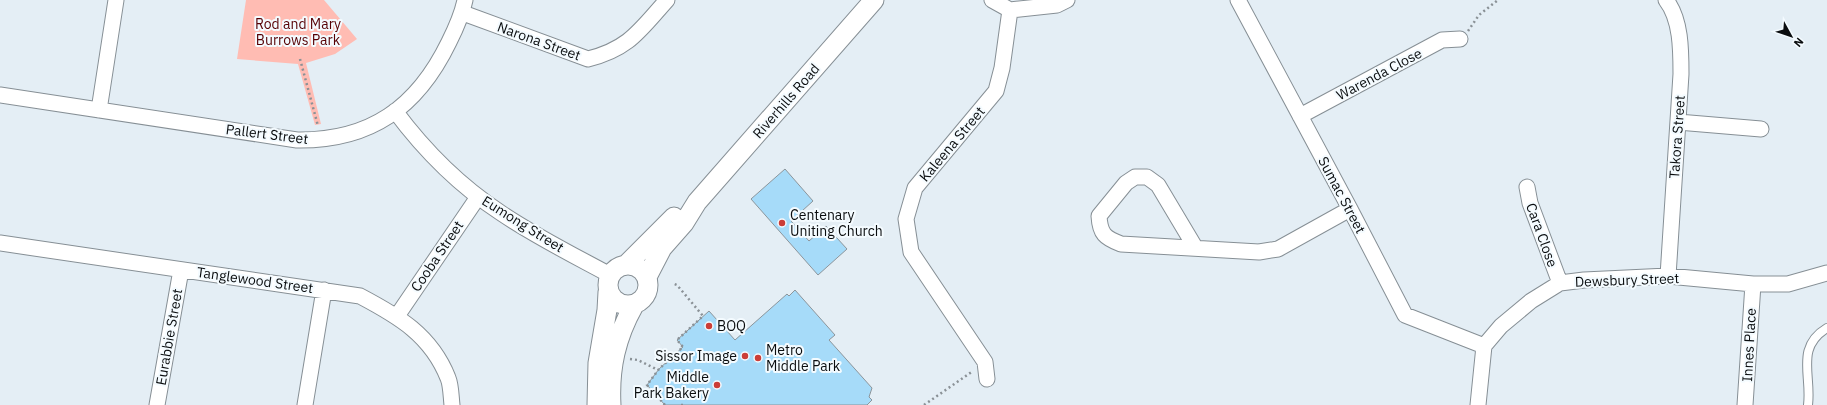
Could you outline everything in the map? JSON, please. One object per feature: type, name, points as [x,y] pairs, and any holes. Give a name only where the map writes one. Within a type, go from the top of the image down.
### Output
[{"type":"street","points":[[100,110],[116,0]]},
{"type":"street","name":"Narona Street","points":[[464,6],[588,59],[608,54],[634,38],[667,0]]},
{"type":"street","name":"Riverhills Road","points":[[647,277],[662,248],[684,223],[697,202],[874,0]]},
{"type":"street","points":[[992,0],[1010,10],[1057,5],[1067,0]]},
{"type":"street","name":"Sumac Street","points":[[1238,0],[1350,209],[1405,316],[1484,346]]},
{"type":"street","name":"Takora Street","points":[[1666,0],[1670,6],[1681,41],[1681,74],[1668,276]]},
{"type":"street","name":"Pallert Street","points":[[0,95],[297,140],[321,140],[359,131],[378,123],[412,97],[429,78],[464,6]]},
{"type":"street","name":"Kaleena Street","points":[[987,379],[985,362],[910,252],[906,219],[915,188],[996,91],[1002,68],[1010,10]]},
{"type":"street","name":"Warenda Close","points":[[1300,116],[1442,40],[1460,40]]},
{"type":"street","name":"Eumong Street","points":[[395,111],[423,146],[478,197],[501,214],[609,284]]},
{"type":"street","points":[[1678,122],[1761,128]]},
{"type":"street","points":[[1194,247],[1158,184],[1147,177],[1135,177],[1126,183],[1099,216],[1100,229],[1109,240],[1121,244],[1260,252],[1278,249],[1350,209]]},
{"type":"street","name":"Cara Close","points":[[1526,187],[1530,203],[1560,283]]},
{"type":"street","name":"Cooba Street","points":[[397,316],[478,197]]},
{"type":"street","name":"Riverhills Road","points":[[626,265],[675,216],[697,202]]},
{"type":"street","name":"Tanglewood Street","points":[[0,243],[360,296],[397,316],[432,346],[448,379],[452,405]]},
{"type":"street","points":[[597,405],[598,363],[607,310],[609,284],[614,270],[626,265],[638,268],[647,277],[648,290],[645,296],[634,305],[624,322],[611,372],[611,405]]},
{"type":"street","name":"Eurabbie Street","points":[[157,405],[181,270]]},
{"type":"street","name":"Dewsbury Street","points":[[1484,346],[1501,326],[1531,301],[1560,283],[1584,280],[1668,276],[1753,284],[1788,284],[1826,277]]},
{"type":"street","points":[[609,284],[613,300],[620,304],[634,305]]},
{"type":"street","name":"Innes Place","points":[[1745,405],[1753,284]]},
{"type":"street","points":[[305,405],[324,290]]},
{"type":"street","points":[[1478,405],[1484,346]]},
{"type":"lane","points":[[1808,405],[1807,351],[1817,336],[1827,328]]},
{"type":"path","points":[[1460,40],[1471,28],[1479,15],[1498,0]]},
{"type":"path","points":[[300,59],[321,140]]},
{"type":"path","points":[[664,405],[647,385],[658,370],[683,347],[677,340],[703,316],[677,285],[672,283]]},
{"type":"path","points":[[625,358],[638,360],[658,370]]},
{"type":"path","points":[[924,405],[985,362]]},
{"type":"green space","name":"Rod and Mary Burrows Park","points":[[246,0],[324,0],[357,39],[335,54],[306,63],[321,124],[315,125],[298,64],[237,59]]},
{"type":"building","name":"Centenary Uniting Church","points":[[785,169],[813,201],[791,221],[809,241],[826,226],[847,249],[818,275],[751,199]]},
{"type":"building","name":"Metro Middle Park","points":[[795,290],[835,335],[829,340],[872,388],[869,397],[872,400],[867,405],[665,405],[647,385],[659,369],[683,347],[677,340],[709,311],[735,340],[787,294],[789,296]]},
{"type":"place","name":"Centenary Uniting Church","points":[[782,223]]},
{"type":"place","name":"BOQ","points":[[709,326]]},
{"type":"place","name":"Sissor Image","points":[[745,356]]},
{"type":"place","name":"Metro Middle Park","points":[[758,358]]},
{"type":"place","name":"Middle Park Bakery","points":[[717,385]]}]
